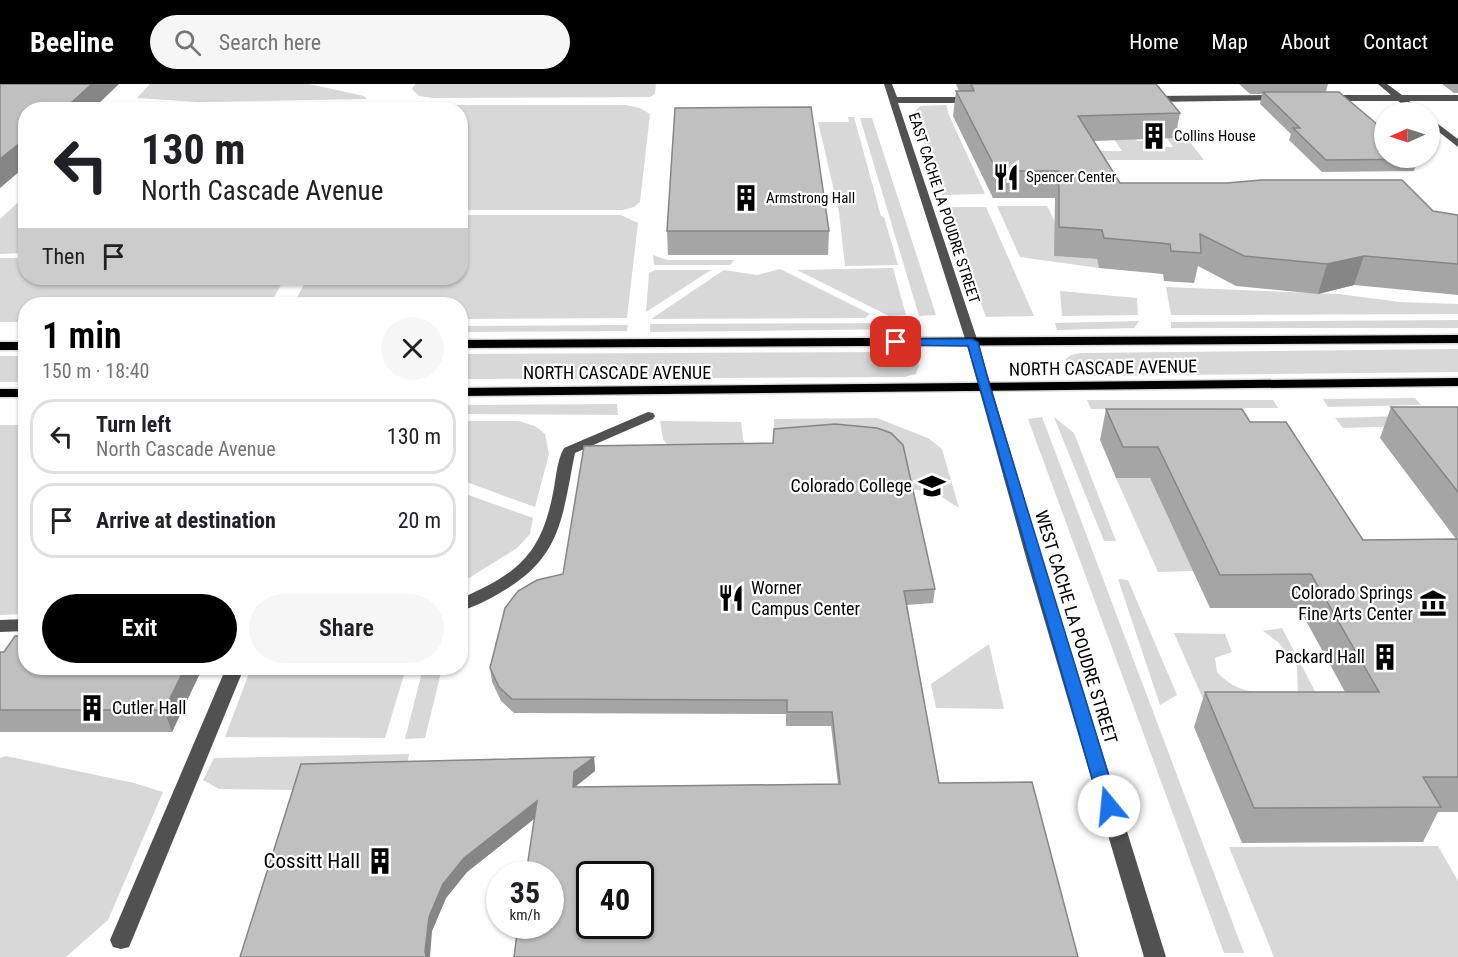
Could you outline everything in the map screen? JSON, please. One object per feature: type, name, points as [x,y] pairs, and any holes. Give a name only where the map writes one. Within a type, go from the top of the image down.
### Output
[{"type":"main road","name":"NORTH CASCADE AVENUE","points":[[468,344],[1458,339]]},
{"type":"main road","points":[[0,346],[18,346]]},
{"type":"main road","name":"NORTH CASCADE AVENUE","points":[[468,392],[1458,382]]},
{"type":"main road","points":[[0,393],[18,393]]},
{"type":"street","name":"EAST CACHE LA POUDRE STREET","points":[[888,84],[972,342]]},
{"type":"street","points":[[1383,84],[1405,102]]},
{"type":"street","points":[[1137,99],[1285,98]]},
{"type":"street","points":[[1319,98],[1458,98]]},
{"type":"street","points":[[892,100],[978,100]]},
{"type":"street","points":[[1440,129],[1458,144]]},
{"type":"street","name":"WEST CACHE LA POUDRE STREET","points":[[972,342],[1155,957]]},
{"type":"street","points":[[468,602],[520,574],[543,548],[553,518],[569,451],[648,417]]},
{"type":"street","points":[[0,626],[18,625]]},
{"type":"street","points":[[121,939],[232,675]]},
{"type":"shaded area","points":[[150,84],[309,84],[364,96],[367,99],[198,102],[137,98]]},
{"type":"shaded area","points":[[415,84],[656,84],[655,94],[650,97],[433,98],[419,96],[412,89]]},
{"type":"shaded area","points":[[468,105],[625,105],[640,108],[650,114],[640,202],[634,207],[623,210],[468,210]]},
{"type":"shaded area","points":[[946,105],[985,194],[942,195],[914,113],[920,106]]},
{"type":"shaded area","points":[[1169,116],[1204,160],[1087,160],[1091,151],[1122,151],[1111,135],[1133,134],[1137,141],[1144,141],[1149,147],[1173,147],[1167,138]]},
{"type":"shaded area","points":[[848,117],[854,117],[881,216],[884,217],[898,265],[845,266],[839,212],[818,122],[849,122]]},
{"type":"shaded area","points":[[860,118],[872,118],[936,315],[919,316]]},
{"type":"shaded area","points":[[18,202],[18,253],[0,254],[0,219]]},
{"type":"shaded area","points":[[997,206],[1047,206],[1055,222],[1055,256],[1097,259],[1099,268],[1020,257]]},
{"type":"shaded area","points":[[945,207],[986,207],[1034,316],[986,317]]},
{"type":"shaded area","points":[[468,215],[621,215],[638,223],[627,318],[468,319],[468,297],[297,297],[304,285],[468,285]]},
{"type":"shaded area","points":[[653,255],[667,260],[734,260],[730,265],[654,265]]},
{"type":"shaded area","points":[[0,258],[18,258],[18,285],[281,285],[274,297],[18,297],[18,322],[0,322]]},
{"type":"shaded area","points":[[893,268],[906,315],[889,316],[797,270]]},
{"type":"shaded area","points":[[780,269],[870,314],[865,318],[651,319],[724,270],[757,275]]},
{"type":"shaded area","points":[[656,270],[711,270],[646,312],[649,273]]},
{"type":"shaded area","points":[[1166,287],[1339,294],[1400,302],[1458,304],[1458,314],[1171,315]]},
{"type":"shaded area","points":[[1060,291],[1137,298],[1138,315],[1062,316]]},
{"type":"shaded area","points":[[1458,320],[1458,328],[1171,328],[1171,322]]},
{"type":"shaded area","points":[[1139,321],[1134,328],[1057,330],[1055,323]]},
{"type":"shaded area","points":[[910,323],[910,329],[650,332],[650,324]]},
{"type":"shaded area","points":[[628,325],[627,331],[468,332],[468,326]]},
{"type":"shaded area","points":[[1458,349],[1458,372],[1091,376],[1074,372],[1066,366],[1066,359],[1071,355],[1081,353]]},
{"type":"shaded area","points":[[894,352],[911,355],[919,365],[916,374],[904,377],[468,379],[468,354]]},
{"type":"shaded area","points":[[0,356],[18,356],[18,382],[0,382]]},
{"type":"shaded area","points":[[1415,398],[1421,405],[1328,407],[1323,399]]},
{"type":"shaded area","points":[[1087,400],[1273,400],[1278,408],[1091,409]]},
{"type":"shaded area","points":[[617,404],[618,415],[468,414],[468,405]]},
{"type":"shaded area","points":[[1431,415],[1441,425],[1343,428],[1335,418]]},
{"type":"shaded area","points":[[1042,417],[1244,953],[1224,953],[1028,419]]},
{"type":"shaded area","points":[[1054,417],[1074,433],[1116,541],[1104,541]]},
{"type":"shaded area","points":[[877,418],[928,438],[942,449],[959,508],[937,494],[908,488],[774,442],[774,419]]},
{"type":"shaded area","points":[[468,421],[518,421],[535,426],[545,434],[549,454],[535,507],[468,483]]},
{"type":"shaded area","points":[[660,421],[741,422],[743,439],[749,453],[674,454],[663,439]]},
{"type":"shaded area","points":[[0,425],[18,425],[18,614],[0,615]]},
{"type":"shaded area","points":[[1116,478],[1150,478],[1193,571],[1158,572]]},
{"type":"shaded area","points":[[468,495],[533,518],[530,534],[517,548],[468,579]]},
{"type":"shaded area","points":[[1118,579],[1128,580],[1177,695],[1160,705]]},
{"type":"shaded area","points":[[1282,628],[1323,707],[1298,695],[1297,666],[1278,642],[1263,631]]},
{"type":"shaded area","points":[[1174,633],[1225,634],[1232,652],[1215,658],[1217,672],[1238,687],[1264,693],[1206,706]]},
{"type":"shaded area","points":[[989,644],[1004,709],[936,708],[931,684]]},
{"type":"shaded area","points":[[248,675],[404,675],[385,738],[225,737]]},
{"type":"shaded area","points":[[421,675],[440,675],[425,738],[405,739]]},
{"type":"shaded area","points":[[409,754],[405,775],[301,790],[219,789],[203,780],[214,758]]},
{"type":"shaded area","points":[[6,756],[134,783],[163,792],[108,920],[66,957],[0,957],[0,758]]},
{"type":"shaded area","points":[[1438,846],[1458,881],[1458,957],[1274,957],[1229,847]]},
{"type":"building","points":[[0,84],[92,84],[72,102],[18,102],[18,144],[0,159]]},
{"type":"building","points":[[971,84],[1156,84],[1180,113],[1078,116],[1120,183],[1402,180],[1433,211],[1458,215],[1458,264],[1364,256],[1327,264],[1244,256],[1200,234],[1201,253],[1171,251],[1170,244],[1104,238],[1102,230],[1059,227],[1059,171],[997,171],[956,91],[974,91]]},
{"type":"building","points":[[1263,92],[1339,92],[1374,122],[1374,159],[1326,160],[1293,128],[1300,128]]},
{"type":"building","name":"Armstrong Hall","points":[[811,107],[829,231],[667,231],[675,108]]},
{"type":"building","points":[[1391,407],[1458,407],[1458,492]]},
{"type":"building","name":"Packard Hall","points":[[1106,409],[1242,409],[1250,422],[1286,422],[1363,540],[1458,539],[1458,777],[1423,777],[1441,807],[1254,808],[1205,692],[1379,692],[1311,574],[1220,575],[1158,447],[1123,447]]},
{"type":"building","points":[[835,424],[877,428],[891,433],[903,445],[935,589],[904,591],[939,783],[1032,782],[1078,957],[514,957],[516,939],[564,939],[564,861],[528,861],[537,801],[464,858],[443,884],[429,917],[426,957],[240,957],[301,764],[594,757],[574,772],[573,787],[840,784],[832,712],[787,712],[787,700],[512,699],[499,687],[490,668],[505,608],[518,591],[537,580],[563,574],[584,446],[773,443],[774,429]]},
{"type":"building","points":[[15,636],[18,636],[18,675],[182,675],[164,710],[0,710],[0,652],[4,652]]},
{"type":"place","name":"Collins House","points":[[1154,136]]},
{"type":"place","name":"Spencer Center","points":[[1006,177]]},
{"type":"place","name":"Armstrong Hall","points":[[746,198]]},
{"type":"place","name":"Colorado College","points":[[932,486]]},
{"type":"place","name":"Worner Campus Center","points":[[731,598]]},
{"type":"place","name":"Colorado Springs Fine Arts Center","points":[[1433,603]]},
{"type":"place","name":"Packard Hall","points":[[1385,657]]},
{"type":"place","name":"Cutler Hall","points":[[92,708]]},
{"type":"place","name":"Cossitt Hall","points":[[380,861]]},
{"type":"route","points":[[896,342],[972,342],[1109,806]]}]
